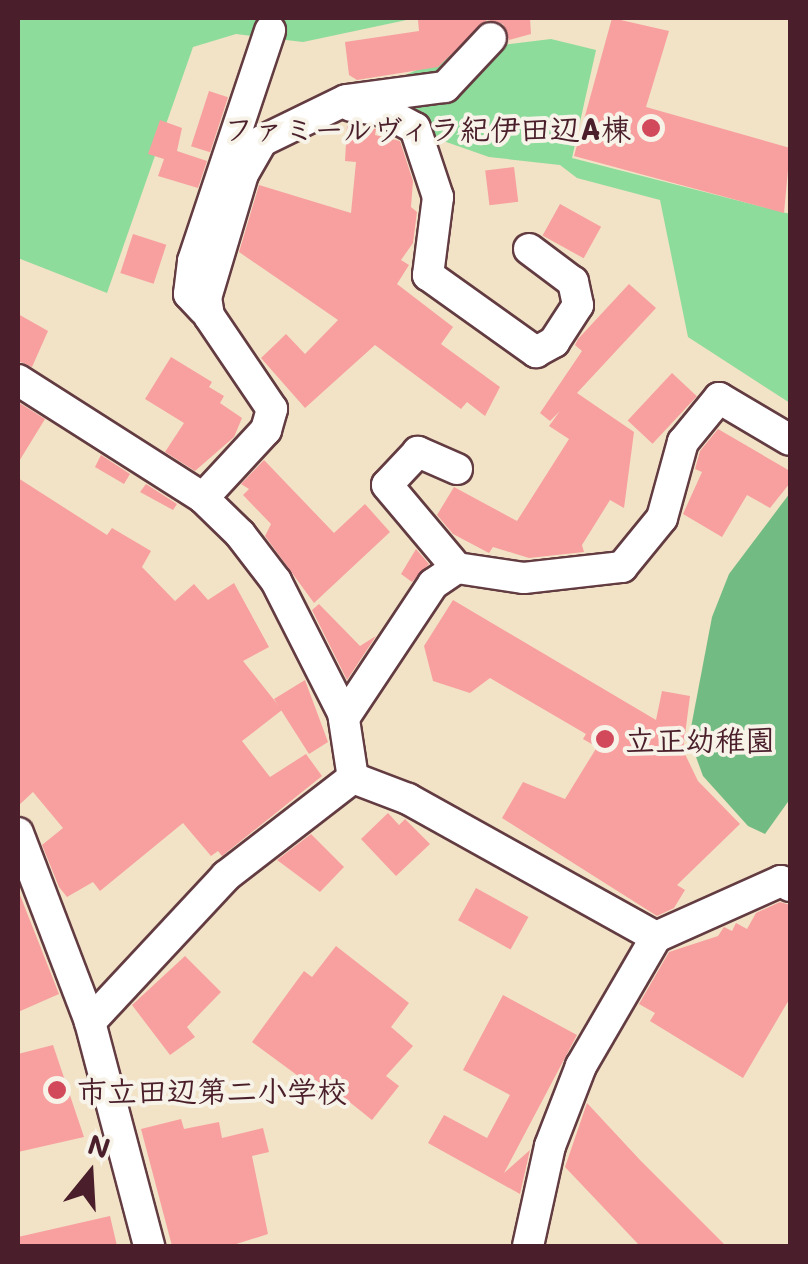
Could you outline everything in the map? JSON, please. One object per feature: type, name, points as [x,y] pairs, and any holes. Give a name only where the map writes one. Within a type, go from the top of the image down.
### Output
[{"type":"street","points":[[203,498],[266,430],[272,409],[209,316],[189,294],[193,261],[270,31]]},
{"type":"street","points":[[209,316],[206,298],[243,174],[262,140],[338,104],[446,87],[491,38]]},
{"type":"street","points":[[338,104],[383,111],[415,128],[438,197],[428,275],[536,352],[554,342],[578,306],[573,282],[529,250]]},
{"type":"street","points":[[18,380],[203,498],[276,581],[344,718],[354,778]]},
{"type":"street","points":[[456,469],[418,452],[387,485],[457,568],[524,578],[622,567],[662,518],[683,442],[719,398],[790,440]]},
{"type":"street","points":[[344,718],[433,584],[457,568]]},
{"type":"street","points":[[354,778],[408,799],[656,937]]},
{"type":"street","points":[[90,1022],[226,876],[354,778]]},
{"type":"street","points":[[18,834],[26,880],[90,1022],[148,1246]]},
{"type":"street","points":[[528,1246],[550,1146],[582,1066],[656,937],[781,881],[790,886]]},
{"type":"green space","points":[[18,18],[416,18],[303,42],[236,34],[193,47],[107,293],[18,258]]},
{"type":"green space","points":[[491,38],[502,45],[551,39],[596,50],[572,158],[790,214],[790,403],[688,337],[660,200],[577,178],[560,165],[489,157],[338,104]]},
{"type":"green space","points":[[790,493],[790,799],[765,834],[748,826],[703,776],[689,738],[712,617],[729,574]]},
{"type":"building","points":[[530,18],[531,34],[509,40],[503,24],[487,20],[438,67],[357,80],[349,75],[345,42],[419,31],[418,20]]},
{"type":"building","name":"ファミールヴィラ紀伊田辺A棟","points":[[612,18],[669,31],[646,107],[790,148],[784,213],[574,156]]},
{"type":"building","points":[[209,91],[228,97],[210,152],[191,146]]},
{"type":"building","points":[[160,120],[182,128],[177,151],[207,161],[198,188],[158,176],[164,159],[148,154]]},
{"type":"building","points":[[347,126],[376,129],[375,135],[400,141],[413,181],[411,207],[417,212],[413,243],[401,260],[409,265],[397,284],[453,327],[441,344],[500,387],[485,416],[467,402],[461,409],[375,345],[305,408],[261,358],[286,334],[305,354],[338,320],[239,252],[259,185],[351,213],[356,162],[345,161]]},
{"type":"building","points":[[514,167],[518,202],[489,205],[485,171]]},
{"type":"building","points":[[560,204],[601,227],[584,258],[543,235]]},
{"type":"building","points":[[133,234],[166,245],[154,284],[120,273]]},
{"type":"building","points":[[629,284],[656,308],[577,393],[634,432],[624,508],[610,500],[582,545],[584,552],[529,558],[493,547],[489,553],[453,534],[437,515],[454,487],[517,521],[569,439],[549,426],[560,411],[550,421],[540,413],[582,351],[575,345],[578,339]]},
{"type":"building","points":[[18,314],[48,331],[32,367],[18,361]]},
{"type":"building","points":[[171,357],[212,382],[209,387],[224,396],[220,403],[242,418],[234,437],[195,471],[165,452],[184,423],[145,399]]},
{"type":"building","points":[[672,373],[697,396],[653,444],[628,421]]},
{"type":"building","points":[[18,402],[45,419],[18,463]]},
{"type":"building","points":[[718,429],[790,471],[790,483],[770,508],[747,495],[722,537],[683,514],[702,472],[695,469],[700,451]]},
{"type":"building","points":[[101,455],[130,474],[124,484],[95,467]]},
{"type":"building","points":[[264,460],[334,533],[365,504],[390,532],[314,603],[265,536],[271,524],[243,495],[249,489],[241,484]]},
{"type":"building","points":[[18,478],[107,535],[112,528],[151,551],[142,567],[175,601],[194,584],[208,600],[234,583],[269,647],[243,661],[282,710],[242,741],[270,777],[306,754],[322,776],[222,856],[218,851],[211,856],[183,823],[100,891],[93,882],[67,897],[59,887],[42,845],[63,828],[33,792],[18,806]]},
{"type":"building","points":[[146,484],[177,504],[173,510],[140,492]]},
{"type":"building","points":[[416,549],[429,564],[412,582],[401,574]]},
{"type":"building","points":[[453,600],[656,720],[662,691],[690,696],[683,750],[698,781],[740,824],[677,885],[685,890],[674,908],[657,916],[502,818],[523,782],[565,799],[597,747],[583,739],[586,734],[490,678],[470,693],[433,681],[424,646]]},
{"type":"building","points":[[319,604],[360,646],[376,636],[347,680],[312,610]]},
{"type":"building","points":[[305,680],[328,742],[309,754],[274,699]]},
{"type":"building","points":[[388,813],[399,825],[405,819],[430,844],[396,876],[361,839]]},
{"type":"building","points":[[311,834],[344,867],[320,892],[277,860]]},
{"type":"building","points":[[476,888],[528,917],[511,949],[458,920]]},
{"type":"building","points":[[18,890],[59,994],[18,1012]]},
{"type":"building","points":[[780,902],[790,905],[790,998],[743,1078],[650,1021],[655,1013],[639,1004],[669,952],[718,936],[724,927],[732,931],[736,923],[747,929],[756,913]]},
{"type":"building","points":[[336,946],[409,1003],[391,1027],[413,1046],[386,1076],[399,1086],[372,1120],[332,1088],[320,1104],[300,1088],[305,1081],[252,1042],[304,971],[312,977]]},
{"type":"building","points":[[185,956],[221,992],[187,1027],[195,1037],[170,1055],[132,1005]]},
{"type":"building","points":[[503,995],[577,1035],[504,1173],[530,1150],[520,1194],[428,1143],[444,1115],[487,1138],[510,1095],[463,1070]]},
{"type":"building","points":[[53,1045],[84,1137],[18,1152],[18,1054]]},
{"type":"building","points":[[587,1103],[726,1246],[640,1246],[565,1167]]},
{"type":"building","points":[[181,1119],[184,1129],[219,1122],[222,1138],[263,1128],[269,1152],[252,1156],[268,1234],[230,1246],[172,1246],[141,1129]]},
{"type":"building","points":[[110,1216],[117,1246],[18,1246],[18,1237]]},
{"type":"place","name":"ファミールヴィラ紀伊田辺A棟","points":[[651,128]]},
{"type":"place","name":"立正幼稚園","points":[[605,739]]},
{"type":"place","name":"市立田辺第二小学校","points":[[57,1090]]}]
